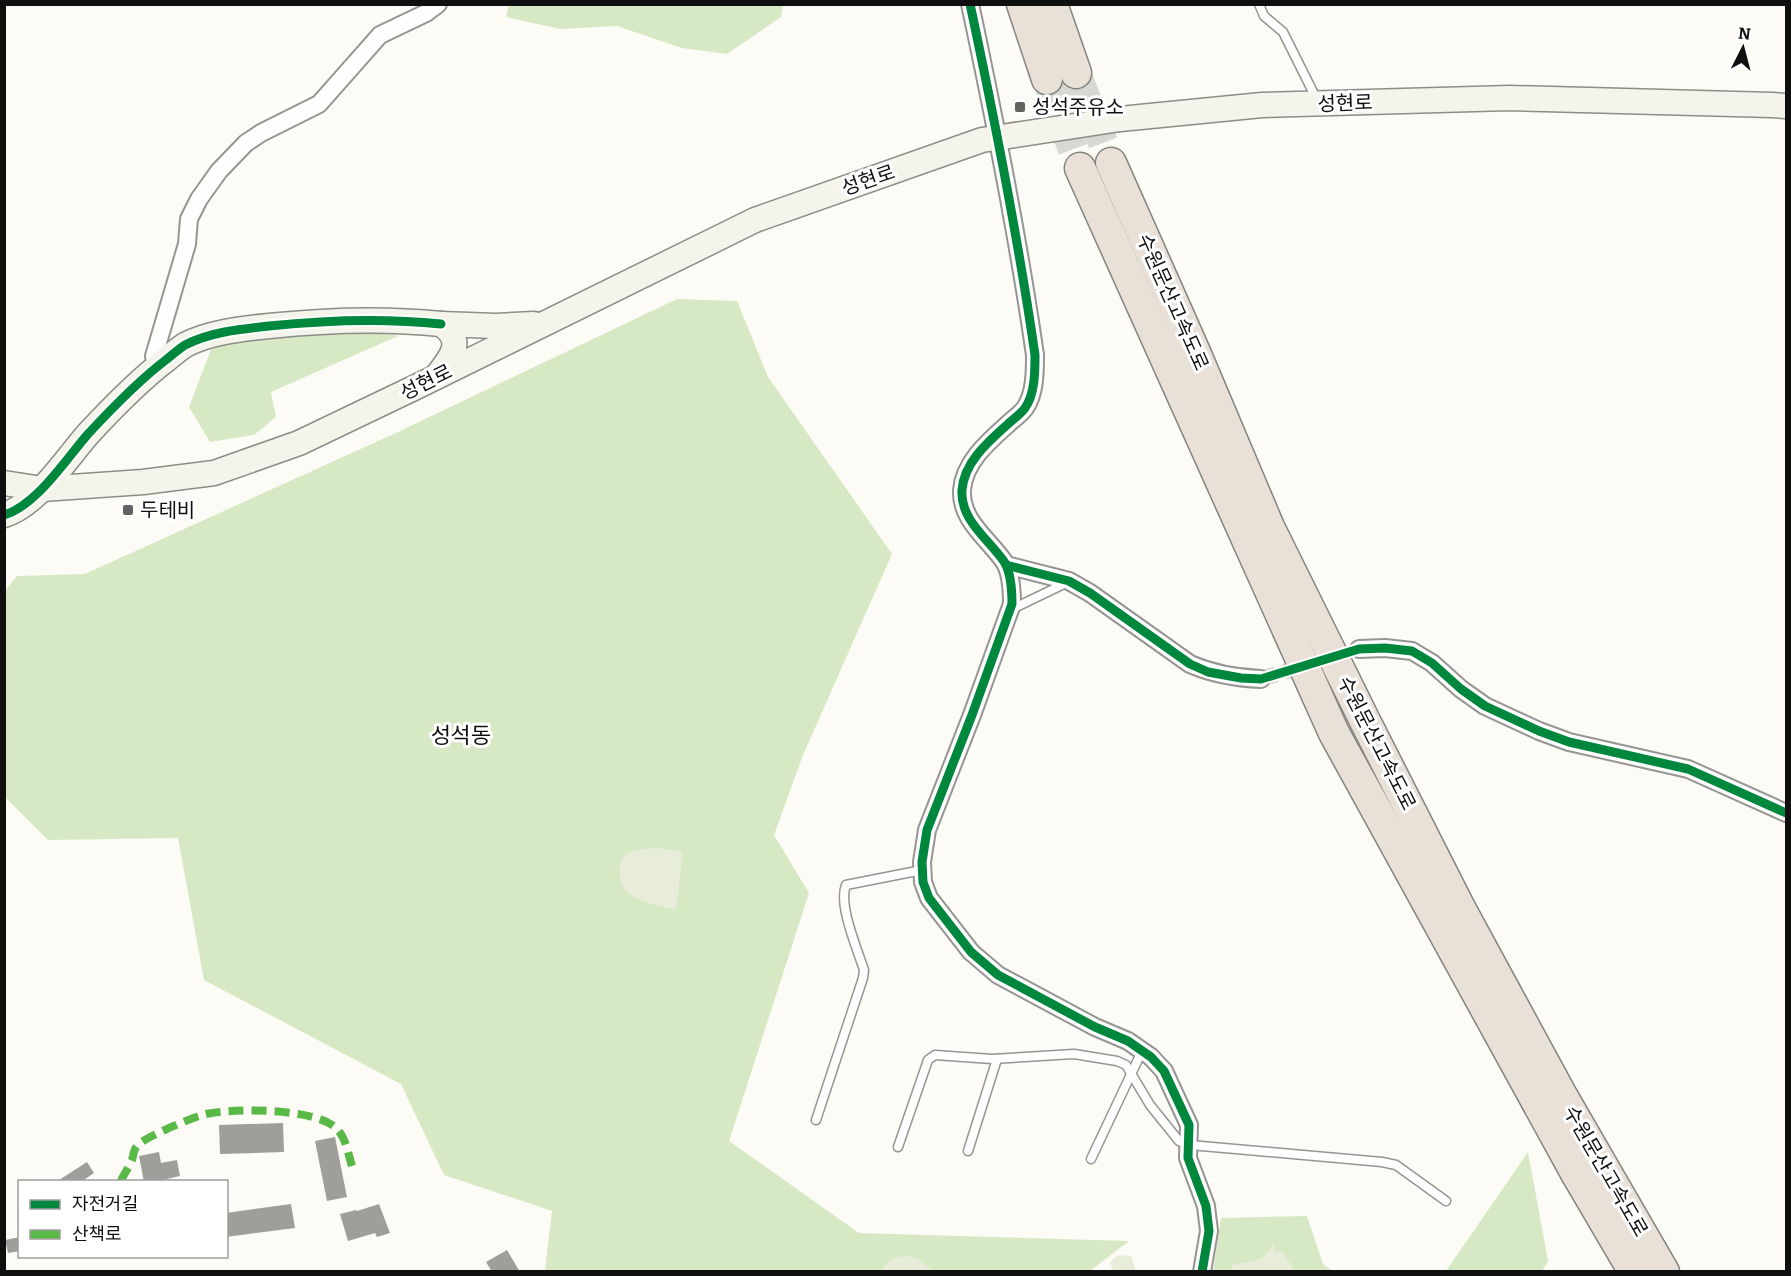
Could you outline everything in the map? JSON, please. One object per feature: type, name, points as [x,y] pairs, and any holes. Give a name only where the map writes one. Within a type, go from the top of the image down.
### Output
[{"type":"highway","points":[[1022,4],[1062,76],[1052,4]]},
{"type":"highway","name":"수원문산고속도로","points":[[1111,163],[1196,352],[1269,527],[1365,721],[1461,910],[1550,1074],[1664,1272]]},
{"type":"highway","name":"수원문산고속도로","points":[[1080,168],[1334,733],[1571,1164],[1634,1272]]},
{"type":"main road","name":"성현로","points":[[4,483],[42,489],[143,482],[214,473],[299,442],[435,378],[755,220],[982,140],[1120,119],[1262,105],[1510,98],[1786,106]]},
{"type":"main road","points":[[4,515],[13,513],[42,489],[116,404],[156,367],[184,346],[201,338],[238,329],[302,322],[378,320],[496,326],[545,323]]},
{"type":"main road","points":[[435,378],[447,363],[455,346],[454,335],[441,324]]},
{"type":"street","points":[[156,367],[154,356],[187,244],[189,219],[199,199],[219,171],[246,143],[319,104],[380,35],[426,13],[438,4]]},
{"type":"street","points":[[970,4],[1022,267],[1035,355],[1035,370],[1032,393],[1025,408],[987,443],[969,467],[962,488],[965,511],[1006,565],[1012,590],[1012,604],[972,716],[927,830],[922,862],[923,882],[929,898],[971,952],[998,975],[1095,1027],[1128,1041],[1164,1071],[1190,1125],[1188,1158],[1206,1206],[1209,1231],[1202,1272]]},
{"type":"street","points":[[1006,565],[1069,581],[1090,593],[1190,664],[1208,672],[1261,679]]},
{"type":"street","points":[[1359,649],[1385,648],[1412,651],[1432,663],[1461,689],[1485,706],[1539,731],[1569,742],[1688,769],[1786,813]]},
{"type":"lane","points":[[1259,4],[1264,16],[1283,32],[1318,104]]},
{"type":"lane","points":[[1010,610],[1069,581]]},
{"type":"lane","points":[[816,1120],[864,970],[844,907],[843,892],[846,885],[922,870]]},
{"type":"lane","points":[[1091,1159],[1142,1051]]},
{"type":"lane","points":[[898,1147],[928,1060],[935,1055],[997,1059],[1074,1054],[1117,1061],[1126,1065],[1150,1105],[1179,1141],[1190,1145],[1396,1165],[1446,1201]]},
{"type":"lane","points":[[968,1151],[997,1059]]},
{"type":"green space","points":[[509,4],[783,5],[781,17],[727,54],[682,48],[617,26],[560,29],[506,17]]},
{"type":"green space","points":[[677,299],[737,301],[768,377],[892,554],[803,755],[774,835],[809,893],[729,1141],[859,1233],[1129,1241],[1090,1271],[545,1271],[552,1211],[444,1175],[401,1084],[204,980],[178,838],[48,840],[5,797],[5,591],[17,576],[85,574],[398,432]]},
{"type":"green space","points":[[301,331],[371,331],[398,336],[271,392],[276,417],[254,435],[210,442],[189,407],[212,347]]},
{"type":"green space","points":[[658,848],[683,852],[676,910],[651,904],[633,896],[625,890],[621,881],[620,867],[625,856],[636,850]]},
{"type":"green space","points":[[1528,1152],[1548,1261],[1542,1271],[1446,1271]]},
{"type":"green space","points":[[1307,1216],[1323,1264],[1333,1271],[1213,1272],[1221,1218]]},
{"type":"green space","points":[[1273,1243],[1276,1253],[1282,1251],[1293,1271],[1233,1271],[1231,1265],[1261,1258],[1270,1250]]},
{"type":"green space","points":[[1118,1255],[1131,1256],[1136,1271],[1113,1271],[1110,1262]]},
{"type":"green space","points":[[907,1256],[918,1259],[933,1271],[882,1271],[892,1260]]},
{"type":"building","points":[[283,1123],[284,1152],[220,1154],[219,1125]]},
{"type":"building","points":[[335,1137],[347,1197],[327,1201],[315,1141]]},
{"type":"building","points":[[159,1152],[161,1163],[177,1160],[180,1176],[163,1180],[144,1180],[139,1156]]},
{"type":"building","points":[[87,1162],[94,1173],[84,1180],[59,1180]]},
{"type":"building","points":[[291,1204],[295,1228],[228,1237],[228,1213]]},
{"type":"building","points":[[379,1204],[390,1233],[377,1237],[375,1233],[348,1241],[340,1214]]},
{"type":"building","points":[[18,1237],[18,1251],[8,1253],[5,1240]]},
{"type":"building","points":[[507,1250],[520,1272],[492,1272],[486,1262]]},
{"type":"tunnel","points":[[1076,73],[1111,163]]},
{"type":"tunnel","points":[[1047,79],[1080,168]]},
{"type":"tunnel","points":[[1261,679],[1359,649]]},
{"type":"marked path","points":[[122,1180],[139,1144],[171,1127],[200,1116],[235,1111],[293,1113],[326,1121],[342,1136],[352,1166]]},
{"type":"cycle path","points":[[970,4],[1021,267],[1035,355],[1034,376],[1033,390],[1025,408],[972,461],[964,480],[962,490],[966,511],[977,530],[1007,567],[1012,604],[927,830],[922,862],[923,882],[929,898],[971,952],[998,975],[1095,1027],[1128,1041],[1151,1057],[1164,1071],[1189,1125],[1188,1158],[1206,1206],[1209,1231],[1202,1272]]},
{"type":"cycle path","points":[[4,515],[16,510],[39,492],[116,404],[156,367],[185,345],[215,334],[237,330],[312,322],[377,320],[441,324]]},
{"type":"cycle path","points":[[1006,565],[1069,581],[1090,593],[1190,664],[1208,672],[1261,679],[1359,649],[1385,648],[1412,651],[1432,663],[1461,689],[1485,706],[1539,731],[1569,742],[1688,769],[1786,813]]},
{"type":"place","name":"성석주유소","points":[[1020,107]]},
{"type":"place","name":"두테비","points":[[128,510]]},
{"type":"district","name":"성석동","points":[[461,735]]}]
